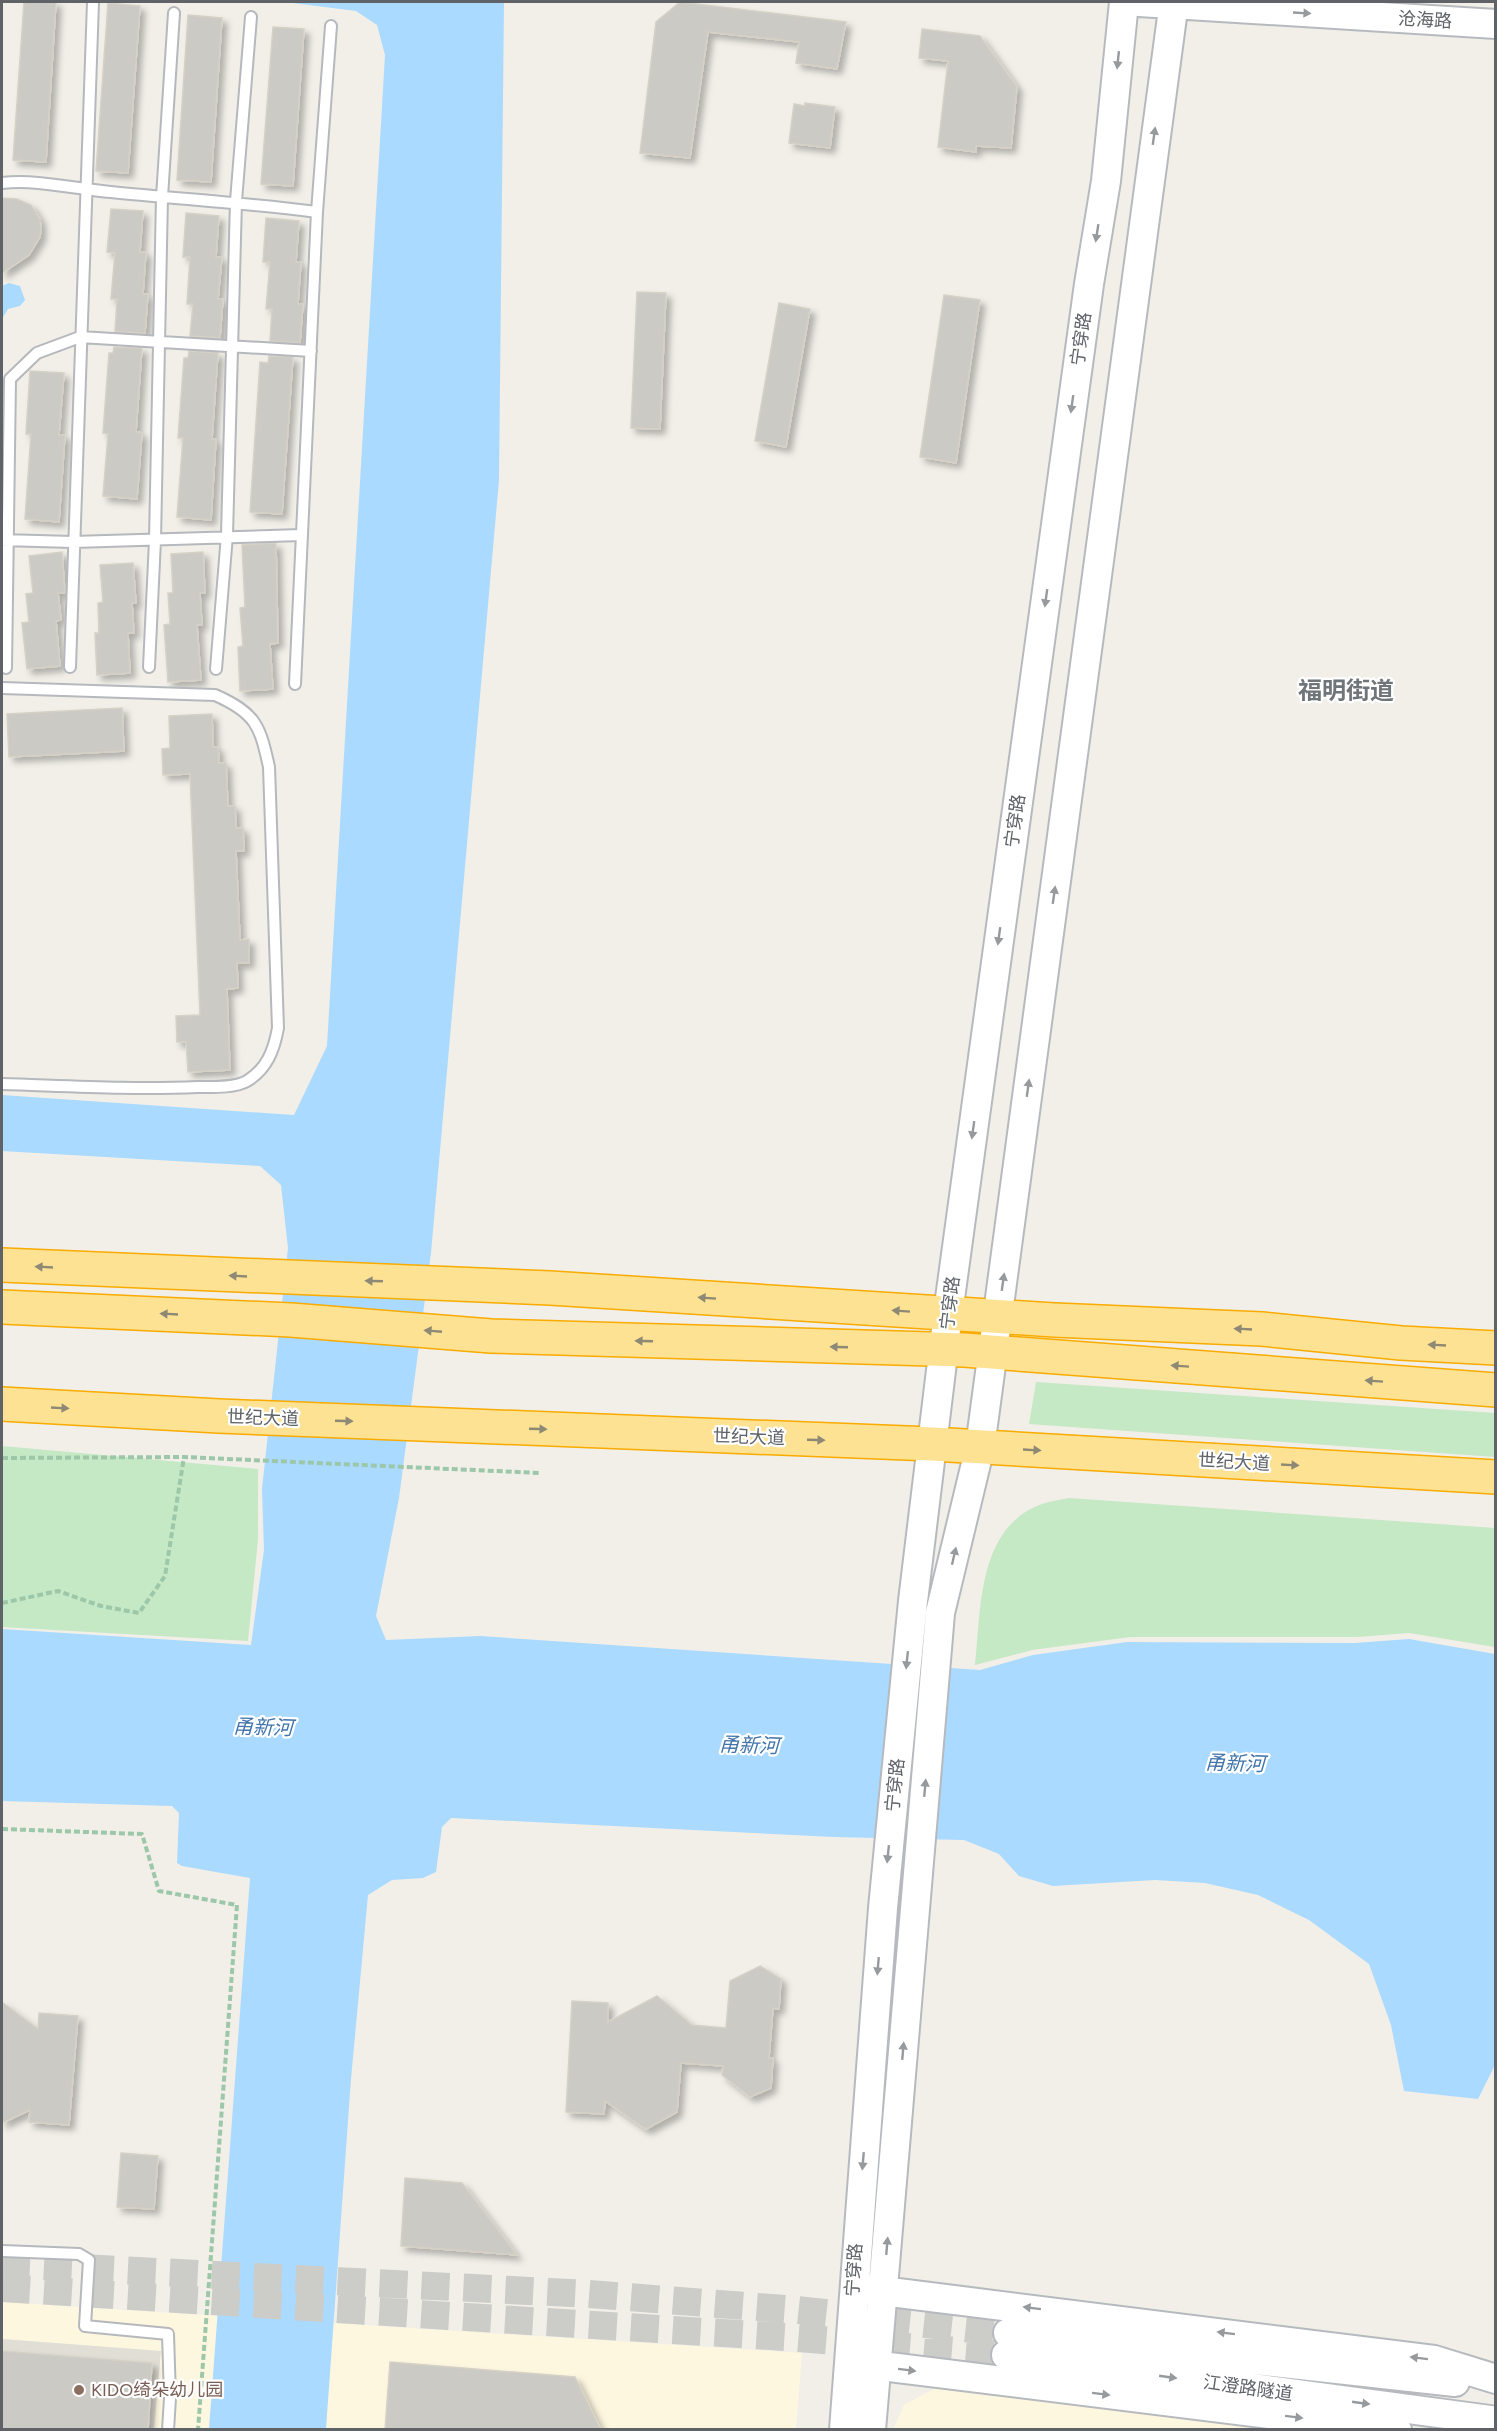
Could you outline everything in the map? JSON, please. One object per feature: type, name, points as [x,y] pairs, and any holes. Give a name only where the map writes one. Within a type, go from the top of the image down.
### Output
[{"type":"highway","points":[[2,1265],[474,1286],[998,1317],[1262,1329],[1401,1343],[1496,1348]]},
{"type":"highway","points":[[2,1306],[291,1320],[491,1336],[993,1352],[1496,1390]]},
{"type":"highway","name":"世纪大道","points":[[2,1404],[286,1419],[932,1444],[1496,1477]]},
{"type":"main road","name":"宁穿路","points":[[871,2430],[852,2288],[883,1908],[913,1601],[948,1313],[1089,284],[1106,181],[1124,2]]},
{"type":"main road","name":"沧海路","points":[[1139,2],[1496,24]]},
{"type":"main road","name":"宁穿路","points":[[844,2430],[883,2289],[940,1613],[980,1447],[1173,3]]},
{"type":"main road","points":[[852,2288],[883,2289],[1434,2360],[1496,2379]]},
{"type":"main road","name":"江澄路隧道","points":[[1492,2424],[1007,2344],[1496,2386]]},
{"type":"main road","points":[[862,2364],[1397,2430]]},
{"type":"main road","points":[[1408,2430],[1492,2424]]},
{"type":"lane","points":[[70,667],[93,2]]},
{"type":"lane","points":[[149,667],[155,540],[157,342],[162,197],[174,14]]},
{"type":"lane","points":[[216,669],[228,535],[236,201],[251,17]]},
{"type":"lane","points":[[295,684],[316,212],[331,26]]},
{"type":"lane","points":[[2,183],[22,181],[85,190],[236,201],[316,212]]},
{"type":"lane","points":[[6,668],[4,540],[10,379],[37,353],[80,337],[311,351]]},
{"type":"lane","points":[[4,540],[73,542],[228,535],[301,535]]},
{"type":"lane","points":[[2,688],[215,695],[229,701],[255,720],[262,732],[270,767],[278,1028],[274,1049],[264,1067],[246,1082],[220,1086],[153,1089],[2,1084]]},
{"type":"lane","points":[[2,2251],[79,2254],[89,2260],[85,2326],[168,2334],[170,2398],[168,2430]]},
{"type":"path","points":[[2,1603],[58,1591],[101,1606],[139,1613],[165,1576],[184,1457]]},
{"type":"path","points":[[2,1458],[184,1457],[276,1463],[540,1473]]},
{"type":"path","points":[[2,1828],[142,1834],[159,1891],[237,1905],[198,2430]]},
{"type":"shaded area","points":[[2,2302],[802,2353],[796,2429],[154,2429],[160,2351],[2,2339]]},
{"type":"shaded area","name":"KIDO绮朵幼儿园","points":[[2,2339],[161,2351],[154,2429],[2,2429]]},
{"type":"shaded area","points":[[945,2383],[1338,2430],[893,2430],[904,2405]]},
{"type":"green space","points":[[1036,1382],[1495,1413],[1495,1457],[1029,1424]]},
{"type":"green space","points":[[2,1446],[258,1469],[258,1539],[248,1641],[2,1627]]},
{"type":"green space","points":[[1069,1498],[1495,1528],[1495,1647],[1409,1633],[1357,1637],[1130,1637],[1032,1650],[975,1665],[986,1572],[1005,1531],[1021,1515],[1042,1504]]},
{"type":"water","name":"甬新河","points":[[285,2],[504,2],[499,480],[431,1253],[399,1498],[376,1616],[386,1640],[480,1636],[980,1670],[1033,1655],[1127,1642],[1355,1643],[1409,1639],[1495,1654],[1495,2065],[1478,2099],[1404,2091],[1391,2025],[1369,1964],[1309,1920],[1258,1895],[1205,1883],[1155,1880],[1053,1886],[1019,1876],[999,1854],[964,1840],[834,1837],[451,1818],[442,1827],[436,1872],[423,1878],[392,1880],[368,1895],[351,2079],[326,2429],[209,2429],[250,1878],[182,1866],[177,1863],[179,1813],[172,1806],[2,1801],[2,1629],[251,1645],[264,1550],[262,1489],[288,1248],[281,1185],[260,1166],[2,1151],[2,1095],[294,1115],[327,1046],[385,55],[377,25],[356,11]]},
{"type":"water","points":[[9,283],[20,286],[25,300],[20,306],[8,309],[2,319],[2,286]]},
{"type":"building","points":[[24,2],[56,2],[46,162],[13,160]]},
{"type":"building","points":[[680,2],[846,22],[837,69],[796,63],[799,42],[708,32],[690,158],[640,153],[656,22]]},
{"type":"building","points":[[108,3],[140,6],[128,173],[96,171]]},
{"type":"building","points":[[188,15],[222,18],[211,182],[177,180]]},
{"type":"building","points":[[273,27],[304,29],[293,186],[261,184]]},
{"type":"building","points":[[922,29],[980,36],[1017,87],[1011,148],[976,146],[976,152],[938,147],[948,61],[919,58]]},
{"type":"building","points":[[805,103],[835,107],[830,148],[789,143],[794,104],[805,106]]},
{"type":"building","points":[[2,198],[17,199],[31,205],[40,219],[41,229],[40,237],[29,255],[2,273]]},
{"type":"building","points":[[111,209],[143,211],[140,252],[146,252],[143,294],[148,294],[145,333],[115,332],[117,299],[111,299],[115,253],[107,252]]},
{"type":"building","points":[[186,213],[219,216],[216,257],[222,257],[218,299],[223,299],[220,338],[190,336],[193,304],[187,304],[190,257],[183,257]]},
{"type":"building","points":[[266,218],[299,221],[296,262],[301,262],[298,304],[303,304],[300,343],[270,341],[272,309],[266,309],[270,262],[263,262]]},
{"type":"building","points":[[637,292],[666,293],[660,429],[631,428]]},
{"type":"building","points":[[944,295],[980,300],[956,463],[920,457]]},
{"type":"building","points":[[779,303],[810,309],[786,447],[755,441]]},
{"type":"building","points":[[114,347],[142,348],[136,432],[142,433],[137,499],[103,496],[108,434],[103,433],[109,353],[113,353]]},
{"type":"building","points":[[189,351],[218,353],[212,439],[216,439],[211,520],[177,517],[183,438],[178,438],[184,358],[188,358]]},
{"type":"building","points":[[269,356],[293,357],[282,514],[250,512],[260,362],[268,363]]},
{"type":"building","points":[[30,371],[64,373],[59,435],[65,435],[59,522],[25,519],[31,434],[26,434]]},
{"type":"building","points":[[276,543],[278,643],[270,644],[273,689],[240,691],[238,647],[243,646],[240,608],[245,607],[242,545]]},
{"type":"building","points":[[62,552],[65,593],[58,593],[61,620],[56,621],[60,666],[27,669],[22,623],[29,622],[26,594],[33,593],[29,556]]},
{"type":"building","points":[[203,552],[205,593],[200,593],[202,625],[197,625],[201,680],[168,682],[164,625],[170,624],[168,593],[173,593],[171,554]]},
{"type":"building","points":[[133,563],[136,603],[132,603],[134,633],[128,633],[130,673],[97,675],[95,633],[99,633],[98,603],[103,602],[100,565]]},
{"type":"building","points":[[122,708],[124,751],[9,757],[7,714]]},
{"type":"building","points":[[212,714],[213,747],[218,747],[219,763],[226,763],[228,806],[235,806],[236,828],[243,828],[244,851],[236,851],[240,940],[249,939],[249,963],[237,963],[238,988],[227,989],[230,1070],[188,1072],[186,1042],[177,1042],[176,1016],[200,1015],[190,774],[163,775],[162,749],[170,748],[169,716]]},
{"type":"building","points":[[760,1966],[781,1979],[779,2009],[773,2008],[769,2058],[773,2058],[771,2088],[750,2097],[722,2075],[723,2066],[681,2063],[677,2112],[646,2129],[605,2101],[604,2114],[566,2112],[572,2001],[608,2003],[608,2022],[657,1996],[692,2025],[726,2028],[730,1981]]},
{"type":"building","points":[[2,2002],[38,2029],[39,2013],[78,2016],[69,2125],[29,2122],[30,2110],[2,2123]]},
{"type":"building","points":[[121,2153],[158,2156],[154,2209],[117,2207]]},
{"type":"building","points":[[405,2178],[462,2183],[517,2255],[401,2246]]},
{"type":"building","name":"KIDO绮朵幼儿园","points":[[2,2351],[152,2363],[148,2430],[2,2430]]},
{"type":"building","points":[[390,2362],[575,2377],[601,2430],[385,2430]]},
{"type":"tunnel","points":[[2,2264],[589,2294],[797,2310],[1008,2333]]},
{"type":"tunnel","points":[[2,2288],[786,2337],[1006,2355]]},
{"type":"place","name":"KIDO绮朵幼儿园","points":[[79,2390]]},
{"type":"district","name":"福明街道","points":[[1346,691]]}]
